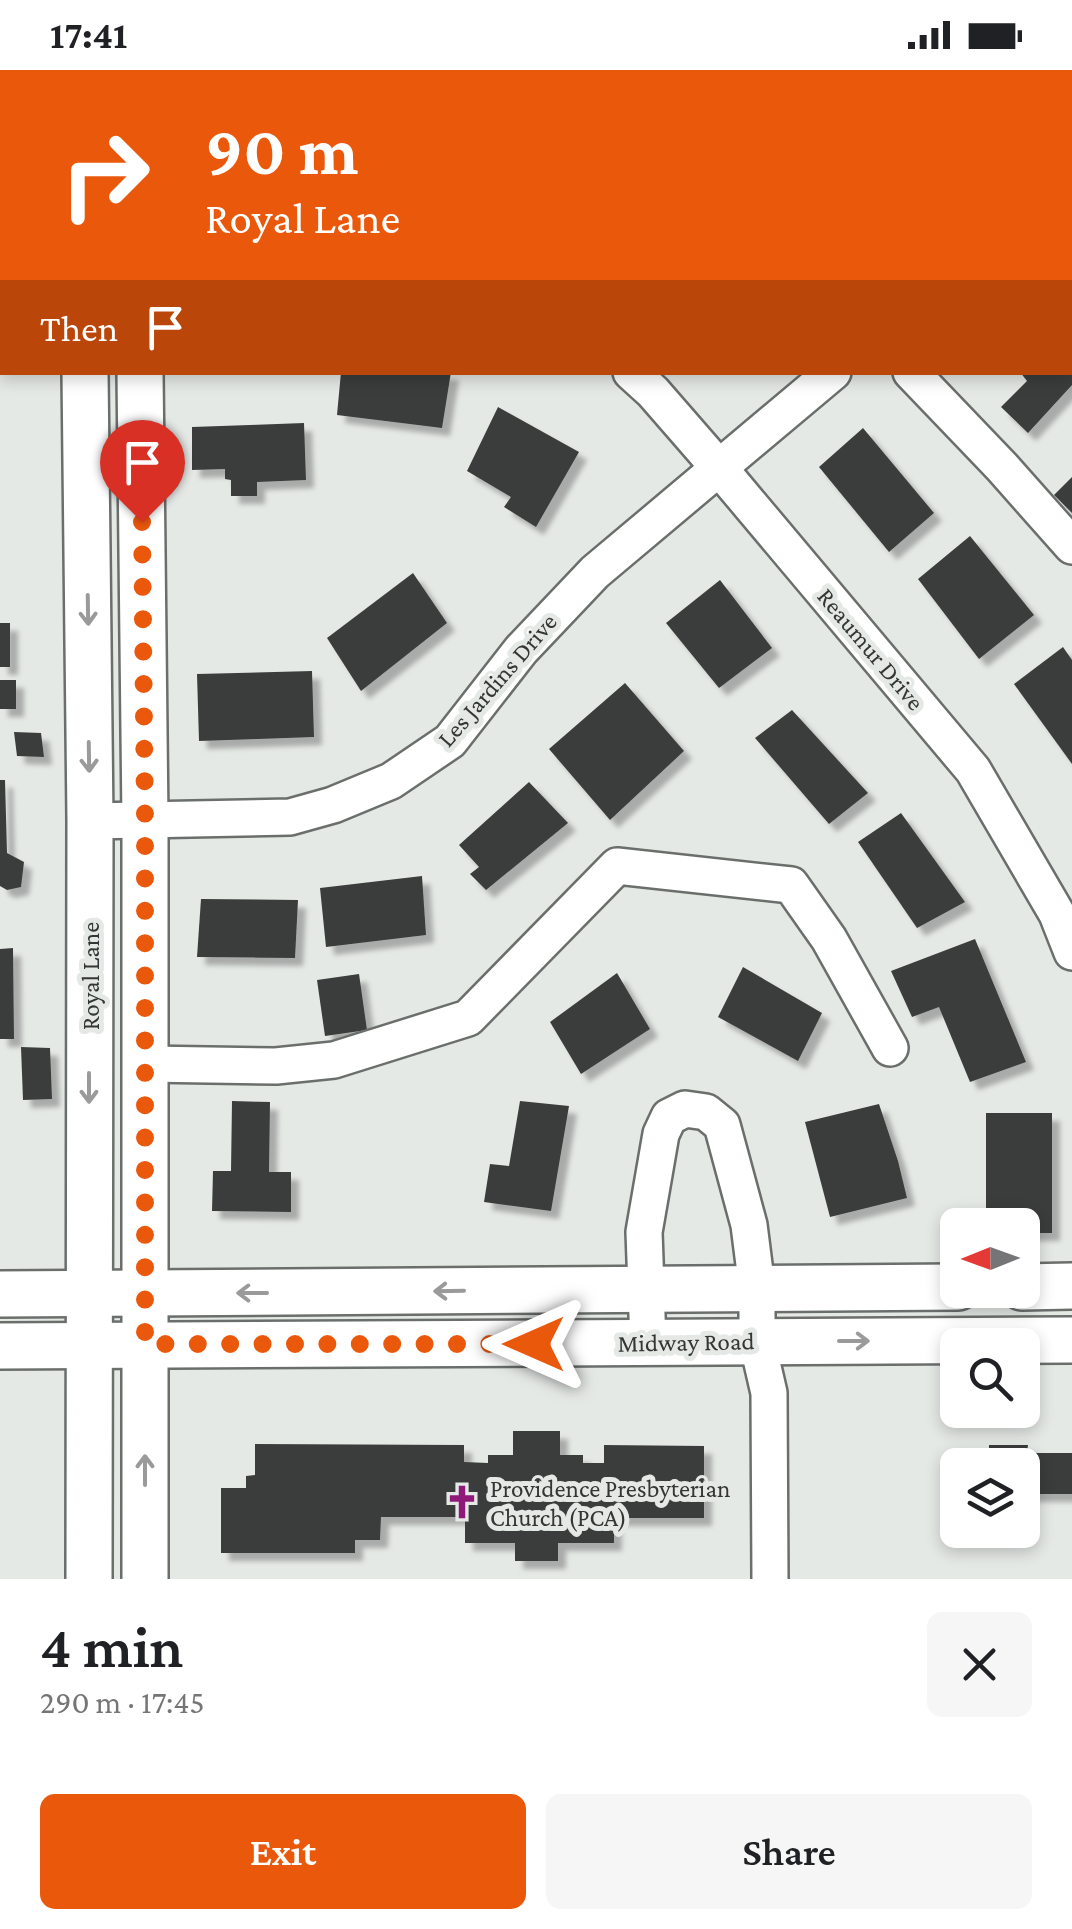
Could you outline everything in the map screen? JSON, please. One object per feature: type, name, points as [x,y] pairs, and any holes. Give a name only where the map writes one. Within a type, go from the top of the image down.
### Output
[{"type":"main road","name":"Royal Lane","points":[[85,375],[90,821],[89,1579]]},
{"type":"main road","points":[[140,375],[145,821],[145,1579]]},
{"type":"main road","points":[[1040,1287],[1072,1286]]},
{"type":"main road","points":[[0,1294],[940,1287]]},
{"type":"main road","name":"Midway Road","points":[[0,1346],[1072,1340]]},
{"type":"street","name":"Reaumur Drive","points":[[633,375],[720,469],[973,770],[1057,914],[1072,952]]},
{"type":"street","name":"Les Jardins Drive","points":[[90,821],[290,817],[333,806],[391,781],[450,741],[520,650],[595,572],[829,375]]},
{"type":"street","points":[[914,375],[1072,546]]},
{"type":"street","points":[[146,1064],[276,1066],[334,1060],[468,1018],[617,866],[791,885],[829,939],[890,1048]]},
{"type":"street","points":[[648,1343],[644,1232],[661,1134],[669,1117],[685,1109],[706,1112],[722,1125],[749,1225],[757,1341],[769,1393],[770,1579]]},
{"type":"building","points":[[341,375],[451,375],[442,428],[337,415]]},
{"type":"building","points":[[1022,375],[1072,375],[1072,385],[1028,433],[1001,407],[1027,381]]},
{"type":"building","points":[[498,407],[579,452],[536,527],[504,507],[511,497],[467,471]]},
{"type":"building","points":[[304,423],[306,480],[257,482],[257,496],[231,496],[231,480],[225,479],[225,469],[192,470],[192,427]]},
{"type":"building","points":[[863,428],[934,513],[889,552],[819,467]]},
{"type":"building","points":[[1072,477],[1072,513],[1054,495]]},
{"type":"building","points":[[970,536],[1034,615],[979,659],[918,579]]},
{"type":"building","points":[[413,573],[447,623],[361,691],[327,638]]},
{"type":"building","points":[[720,580],[772,648],[719,688],[666,623]]},
{"type":"building","points":[[0,623],[10,623],[10,667],[0,667]]},
{"type":"building","points":[[1063,647],[1072,660],[1072,764],[1014,684]]},
{"type":"building","points":[[312,671],[314,737],[199,741],[197,674]]},
{"type":"building","points":[[0,680],[16,680],[16,709],[0,709]]},
{"type":"building","points":[[625,683],[684,751],[610,820],[549,749]]},
{"type":"building","points":[[792,710],[868,793],[829,824],[755,738]]},
{"type":"building","points":[[14,732],[41,733],[44,757],[17,756]]},
{"type":"building","points":[[0,780],[5,780],[7,853],[24,862],[21,887],[7,890],[0,886]]},
{"type":"building","points":[[529,782],[568,823],[486,890],[470,874],[479,867],[459,845]]},
{"type":"building","points":[[901,813],[965,902],[917,928],[858,842]]},
{"type":"building","points":[[422,876],[426,935],[326,947],[320,888]]},
{"type":"building","points":[[201,899],[298,900],[295,958],[197,957]]},
{"type":"building","points":[[975,939],[1026,1062],[970,1082],[939,1007],[912,1017],[891,971]]},
{"type":"building","points":[[13,948],[14,1039],[0,1039],[0,949]]},
{"type":"building","points":[[743,967],[822,1013],[798,1061],[718,1017]]},
{"type":"building","points":[[617,973],[650,1029],[581,1074],[550,1022]]},
{"type":"building","points":[[359,974],[367,1030],[325,1036],[317,980]]},
{"type":"building","points":[[21,1047],[50,1048],[52,1099],[23,1100]]},
{"type":"building","points":[[232,1101],[270,1102],[269,1172],[291,1172],[291,1212],[212,1211],[213,1171],[231,1171]]},
{"type":"building","points":[[520,1101],[569,1106],[551,1211],[484,1202],[490,1164],[509,1166]]},
{"type":"building","points":[[879,1104],[907,1198],[830,1217],[805,1122]]},
{"type":"building","points":[[986,1113],[1052,1113],[1052,1233],[1040,1233],[1040,1208],[986,1208]]},
{"type":"building","name":"Providence Presbyterian Church (PCA)","points":[[513,1431],[560,1431],[560,1455],[583,1455],[583,1463],[604,1463],[604,1445],[704,1446],[704,1518],[614,1518],[614,1543],[558,1543],[558,1561],[515,1561],[515,1543],[465,1543],[465,1517],[381,1517],[380,1540],[355,1540],[355,1553],[221,1553],[221,1488],[246,1488],[246,1476],[255,1475],[255,1444],[464,1445],[464,1462],[488,1463],[488,1455],[513,1455]]},
{"type":"building","points":[[989,1445],[1028,1445],[1028,1448]]},
{"type":"building","points":[[1040,1453],[1072,1453],[1072,1494],[1040,1494]]},
{"type":"place","name":"Providence Presbyterian Church (PCA)","points":[[462,1502]]},
{"type":"route","points":[[142,522],[145,1344],[534,1344]]}]
